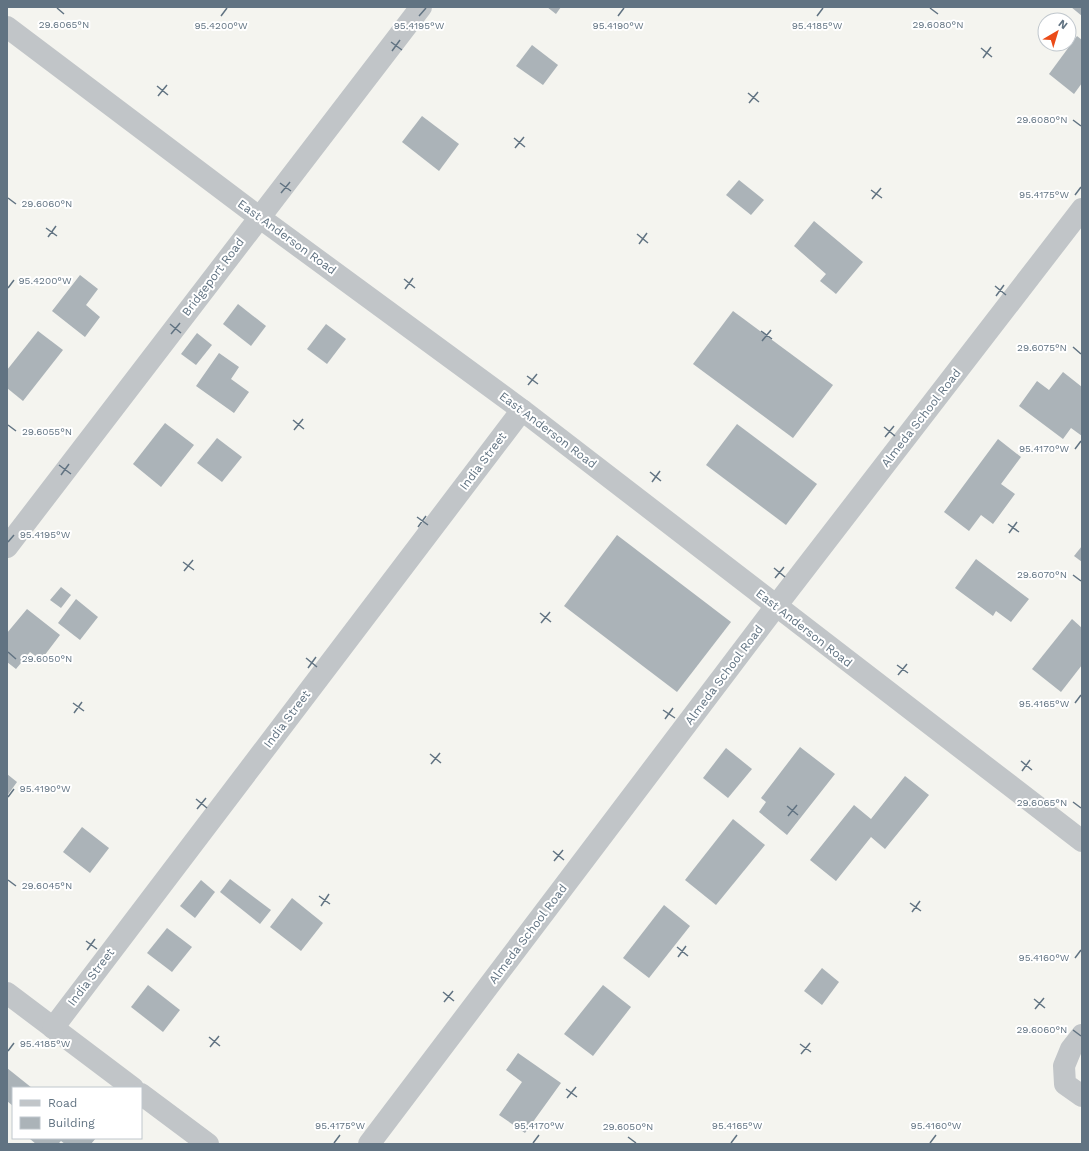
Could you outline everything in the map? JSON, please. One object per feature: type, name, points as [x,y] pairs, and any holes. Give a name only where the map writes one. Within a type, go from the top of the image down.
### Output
[{"type":"street","name":"Bridgeport Road","points":[[7,547],[421,7]]},
{"type":"street","name":"East Anderson Road","points":[[7,27],[259,217],[522,410],[776,606],[1079,833]]},
{"type":"street","name":"Almeda School Road","points":[[369,1144],[776,606],[1082,209]]},
{"type":"street","name":"India Street","points":[[53,1028],[522,410]]},
{"type":"street","points":[[7,993],[132,1087]]},
{"type":"street","points":[[1082,1035],[1071,1049],[1064,1066],[1065,1084],[1082,1096]]},
{"type":"street","points":[[142,1095],[208,1144]]},
{"type":"building","points":[[547,7],[561,7],[556,14]]},
{"type":"building","points":[[1071,7],[1082,7],[1082,16]]},
{"type":"building","points":[[1077,36],[1082,40],[1082,83],[1074,94],[1049,74],[1065,52],[1077,52]]},
{"type":"building","points":[[532,45],[558,65],[543,85],[516,66]]},
{"type":"building","points":[[422,116],[459,144],[439,171],[402,142]]},
{"type":"building","points":[[739,180],[764,200],[751,215],[726,195]]},
{"type":"building","points":[[814,221],[863,262],[836,294],[820,281],[826,274],[794,246]]},
{"type":"building","points":[[80,275],[98,289],[86,305],[100,317],[85,337],[52,311]]},
{"type":"building","points":[[238,304],[266,326],[251,346],[223,324]]},
{"type":"building","points":[[733,311],[833,385],[793,438],[693,364]]},
{"type":"building","points":[[326,324],[346,339],[327,364],[307,349]]},
{"type":"building","points":[[38,331],[63,350],[23,401],[7,388],[7,370]]},
{"type":"building","points":[[197,333],[212,345],[196,365],[181,354]]},
{"type":"building","points":[[219,353],[239,367],[231,379],[249,392],[234,413],[196,386]]},
{"type":"building","points":[[1063,372],[1082,387],[1082,436],[1071,428],[1063,439],[1019,406],[1037,381],[1049,390]]},
{"type":"building","points":[[165,423],[194,445],[161,487],[133,464]]},
{"type":"building","points":[[737,424],[817,484],[786,525],[706,465]]},
{"type":"building","points":[[217,438],[242,457],[222,482],[197,463]]},
{"type":"building","points":[[998,439],[1021,457],[1001,484],[1015,494],[993,524],[981,515],[969,531],[944,512]]},
{"type":"building","points":[[617,535],[731,622],[677,692],[564,606]]},
{"type":"building","points":[[1082,546],[1082,562],[1074,556]]},
{"type":"building","points":[[976,559],[1029,599],[1011,622],[996,611],[993,616],[955,588]]},
{"type":"building","points":[[61,587],[71,595],[61,608],[50,600]]},
{"type":"building","points":[[76,599],[98,617],[80,640],[58,623]]},
{"type":"building","points":[[27,609],[60,635],[41,660],[30,652],[16,669],[7,662],[7,633]]},
{"type":"building","points":[[1072,619],[1082,628],[1082,665],[1061,692],[1032,669]]},
{"type":"building","points":[[800,747],[835,774],[787,835],[759,812],[766,802],[761,798]]},
{"type":"building","points":[[726,748],[752,769],[728,798],[703,778]]},
{"type":"building","points":[[7,774],[17,782],[7,796]]},
{"type":"building","points":[[905,776],[929,795],[885,849],[871,837],[836,881],[810,860],[854,805],[871,819]]},
{"type":"building","points":[[733,819],[765,845],[716,905],[685,880]]},
{"type":"building","points":[[82,827],[109,848],[90,873],[63,852]]},
{"type":"building","points":[[230,879],[271,910],[260,924],[220,892]]},
{"type":"building","points":[[201,880],[215,892],[195,918],[180,906]]},
{"type":"building","points":[[292,898],[323,923],[301,951],[270,927]]},
{"type":"building","points":[[664,905],[690,926],[649,978],[623,958]]},
{"type":"building","points":[[167,928],[192,947],[172,972],[147,953]]},
{"type":"building","points":[[822,968],[839,982],[822,1005],[804,991]]},
{"type":"building","points":[[148,985],[180,1010],[163,1032],[131,1007]]},
{"type":"building","points":[[603,985],[631,1007],[593,1056],[564,1034]]},
{"type":"building","points":[[518,1053],[561,1083],[525,1133],[499,1115],[522,1082],[506,1070]]},
{"type":"building","points":[[7,1068],[31,1087],[12,1087],[12,1105],[7,1101]]},
{"type":"building","points":[[30,1139],[95,1139],[91,1144],[65,1144],[61,1141],[58,1144],[36,1144]]}]
